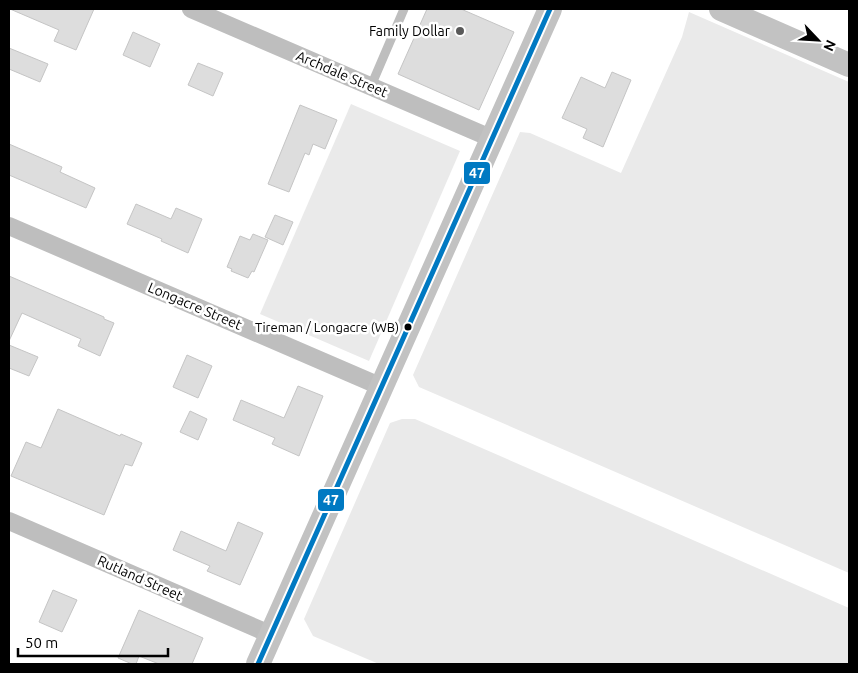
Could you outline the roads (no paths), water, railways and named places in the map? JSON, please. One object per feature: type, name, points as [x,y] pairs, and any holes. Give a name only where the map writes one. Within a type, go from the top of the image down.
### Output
[{"type":"street","name":"Archdale Street","points":[[191,9],[492,139]]},
{"type":"street","points":[[258,664],[550,9]]},
{"type":"street","points":[[721,9],[849,64]]},
{"type":"street","name":"Longacre Street","points":[[9,226],[382,387]]},
{"type":"street","name":"Rutland Street","points":[[9,521],[272,635]]},
{"type":"lane","points":[[370,86],[404,9]]},
{"type":"place","name":"Family Dollar","points":[[460,31]]},
{"type":"place","name":"Tireman / Longacre (WB)","points":[[408,327]]}]
